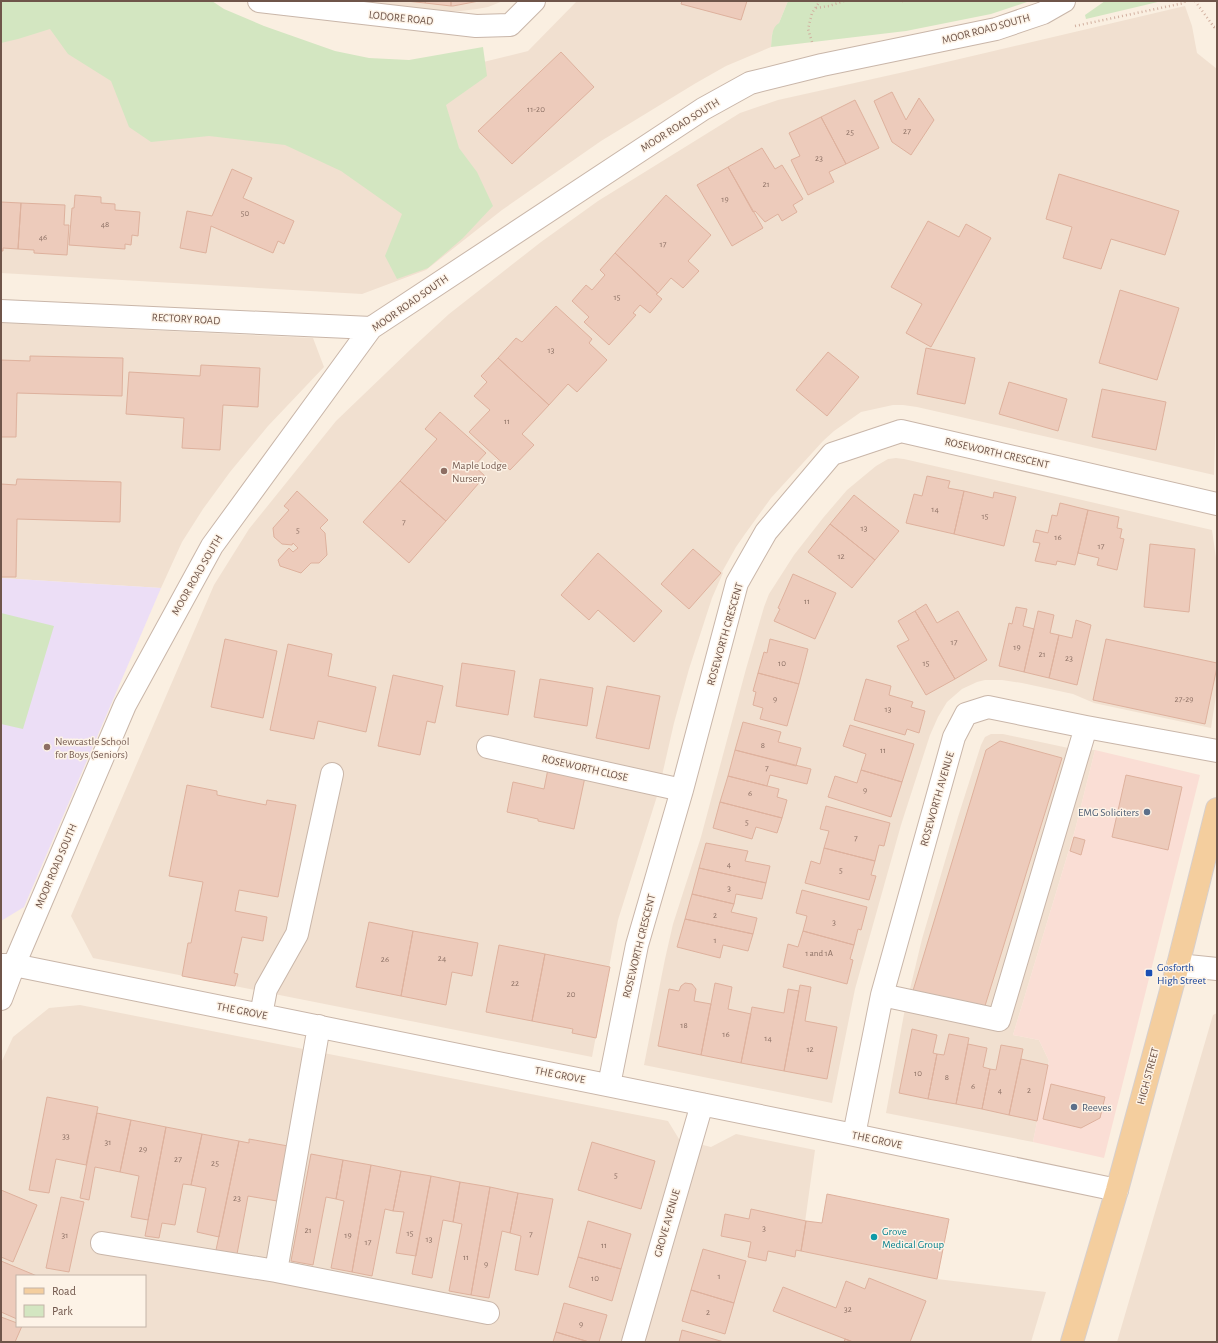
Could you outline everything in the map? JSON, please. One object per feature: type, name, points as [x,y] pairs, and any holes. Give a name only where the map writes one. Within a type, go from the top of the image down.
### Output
[{"type":"main road","name":"HIGH STREET","points":[[1072,1342],[1118,1190],[1178,965],[1217,809]]},
{"type":"street","name":"LODORE ROAD","points":[[259,1],[476,26],[510,25],[534,1]]},
{"type":"street","name":"MOOR ROAD SOUTH","points":[[1,999],[8,965],[125,705],[212,546],[371,328],[703,109],[750,83],[822,65],[996,29],[1043,13],[1058,4]]},
{"type":"street","name":"RECTORY ROAD","points":[[1,311],[371,328]]},
{"type":"street","name":"ROSEWORTH CRESCENT","points":[[609,1085],[637,945],[682,790],[738,583],[766,532],[832,454],[901,431],[1217,504]]},
{"type":"street","name":"ROSEWORTH AVENUE","points":[[854,1135],[882,995],[954,737],[966,714],[988,707],[1217,751]]},
{"type":"street","points":[[882,995],[999,1020],[1086,727]]},
{"type":"street","name":"ROSEWORTH CLOSE","points":[[488,747],[682,790]]},
{"type":"street","points":[[261,1015],[266,989],[297,934],[332,774]]},
{"type":"street","name":"THE GROVE","points":[[8,965],[319,1026],[1118,1190]]},
{"type":"street","points":[[1178,965],[1217,969]]},
{"type":"street","points":[[276,1271],[319,1026]]},
{"type":"street","name":"GROVE AVENUE","points":[[633,1342],[702,1104]]},
{"type":"street","points":[[102,1242],[276,1271],[488,1313]]},
{"type":"path","points":[[820,1],[812,13],[808,29],[812,43],[822,65]]},
{"type":"path","points":[[816,8],[829,6],[844,1]]},
{"type":"path","points":[[1058,4],[1064,28],[1184,3],[1185,1]]},
{"type":"path","points":[[1195,1],[1214,27],[1217,27]]},
{"type":"shaded area","points":[[1,1],[434,74],[528,51],[577,1],[788,1],[779,23],[772,34],[771,47],[726,66],[601,141],[502,210],[426,270],[362,294],[1,273]]},
{"type":"shaded area","points":[[337,1],[503,1],[488,7],[477,9],[460,11],[424,11]]},
{"type":"shaded area","points":[[1185,6],[1192,26],[1197,53],[1217,69],[1217,378],[1214,475],[903,405],[893,405],[861,412],[834,431],[823,441],[771,498],[745,534],[722,572],[723,573],[712,598],[689,669],[674,723],[658,793],[618,920],[592,1057],[93,958],[71,916],[214,585],[249,529],[336,421],[449,314],[541,242],[598,201],[740,113],[778,100]]},
{"type":"shaded area","points":[[1,323],[313,338],[324,367],[268,426],[230,472],[203,509],[182,542],[161,588],[1,578]]},
{"type":"shaded area","points":[[896,458],[1212,530],[1217,565],[1217,689],[1211,728],[1094,703],[1073,694],[1022,683],[1002,680],[985,680],[962,689],[947,702],[938,717],[930,735],[901,825],[855,989],[832,1103],[644,1065],[673,924],[701,837],[746,669],[769,594],[794,555],[847,490],[876,466],[888,459]]},
{"type":"shaded area","name":"Newcastle School for Boys (Seniors)","points":[[1,578],[161,588],[24,907],[1,921]]},
{"type":"shaded area","points":[[991,734],[1003,734],[1073,749],[1095,750],[1075,830],[1013,1035],[1039,1040],[1049,1061],[1033,1142],[886,1113],[904,1014],[922,939],[981,745],[985,737]]},
{"type":"shaded area","points":[[1095,750],[1200,775],[1104,1158],[1033,1142],[1049,1061],[1039,1040],[1013,1035],[1075,830]]},
{"type":"shaded area","points":[[80,1005],[668,1121],[679,1139],[711,1147],[736,1134],[815,1150],[801,1251],[937,1279],[1046,1292],[1031,1342],[1,1342],[1,1063],[13,1037],[49,1008]]},
{"type":"shaded area","points":[[1217,1013],[1217,1342],[1117,1342],[1213,1015]]},
{"type":"green space","points":[[1,1],[212,1],[224,9],[264,26],[335,51],[369,58],[409,60],[483,47],[487,76],[446,105],[459,148],[477,172],[493,206],[463,238],[428,268],[397,279],[385,256],[402,214],[341,171],[285,145],[209,136],[151,142],[129,127],[111,81],[68,54],[50,29],[1,43]]},
{"type":"green space","points":[[788,1],[1030,1],[991,14],[906,31],[771,47],[773,30],[779,23]]},
{"type":"green space","points":[[1105,1],[1162,1],[1086,19],[1085,15]]},
{"type":"green space","points":[[1,613],[54,626],[23,729],[1,724]]},
{"type":"building","points":[[406,1],[426,1],[425,3]]},
{"type":"building","points":[[426,1],[451,1],[451,6],[425,3]]},
{"type":"building","points":[[451,1],[479,1],[451,6]]},
{"type":"building","points":[[682,1],[747,1],[741,20],[681,4]]},
{"type":"building","points":[[561,52],[594,87],[512,164],[478,131]]},
{"type":"building","points":[[892,92],[906,120],[919,98],[934,120],[911,155],[892,142],[874,101]]},
{"type":"building","points":[[855,100],[879,148],[846,164],[821,117]]},
{"type":"building","points":[[821,117],[846,164],[829,172],[834,182],[808,195],[791,160],[800,156],[789,133]]},
{"type":"building","points":[[762,148],[775,169],[782,165],[803,199],[793,205],[797,212],[782,221],[778,214],[765,222],[755,211],[753,212],[728,167]]},
{"type":"building","points":[[728,167],[763,228],[732,246],[697,185]]},
{"type":"building","points":[[232,169],[252,178],[243,198],[294,221],[284,244],[278,241],[273,253],[211,226],[206,253],[180,248],[187,211],[212,216]]},
{"type":"building","points":[[1059,174],[1179,211],[1165,255],[1111,239],[1101,269],[1063,258],[1072,227],[1046,219]]},
{"type":"building","points":[[75,195],[101,197],[101,203],[115,204],[115,210],[140,212],[138,236],[132,235],[131,245],[125,244],[125,249],[69,245],[72,208],[74,208]]},
{"type":"building","points":[[666,195],[711,235],[688,261],[699,271],[683,288],[671,278],[658,293],[615,253]]},
{"type":"building","points":[[1,202],[21,203],[18,249],[3,248],[3,251],[1,251]]},
{"type":"building","points":[[21,203],[65,205],[64,225],[69,225],[67,255],[34,253],[34,250],[18,249]]},
{"type":"building","points":[[928,221],[959,237],[966,224],[991,238],[931,347],[906,333],[922,304],[891,287]]},
{"type":"building","points":[[615,253],[658,293],[656,294],[662,299],[650,313],[640,305],[633,313],[636,315],[609,345],[584,322],[589,317],[572,301],[586,285],[592,290],[605,275],[600,270]]},
{"type":"building","points":[[1120,290],[1179,308],[1157,380],[1099,363]]},
{"type":"building","points":[[556,306],[592,339],[589,343],[607,360],[577,392],[568,384],[549,405],[498,358],[516,338],[522,342]]},
{"type":"building","points":[[926,348],[975,358],[965,404],[917,394]]},
{"type":"building","points":[[828,352],[859,377],[827,416],[796,390]]},
{"type":"building","points":[[30,356],[123,358],[122,396],[17,393],[16,437],[1,437],[1,360],[30,361]]},
{"type":"building","points":[[498,358],[549,405],[522,434],[534,445],[510,470],[469,432],[490,410],[474,396],[487,382],[481,376]]},
{"type":"building","points":[[201,365],[260,368],[258,407],[223,405],[220,450],[182,448],[184,418],[126,414],[129,372],[200,376]]},
{"type":"building","points":[[1009,382],[1067,399],[1058,431],[999,414]]},
{"type":"building","points":[[1102,389],[1166,402],[1156,450],[1092,437]]},
{"type":"building","name":"Maple Lodge Nursery","points":[[440,412],[486,453],[474,466],[485,476],[446,521],[400,481],[437,439],[425,429]]},
{"type":"building","points":[[927,476],[950,481],[948,488],[964,491],[954,534],[906,523],[914,494],[922,496]]},
{"type":"building","points":[[17,479],[121,482],[120,522],[17,519],[16,577],[1,577],[1,484],[16,485]]},
{"type":"building","points":[[400,481],[446,521],[409,563],[363,522]]},
{"type":"building","points":[[297,491],[328,520],[320,528],[325,533],[327,555],[319,563],[311,563],[301,573],[280,566],[278,560],[289,548],[293,552],[298,548],[293,543],[292,545],[282,544],[274,537],[273,528],[289,510],[284,506]]},
{"type":"building","points":[[964,491],[993,498],[994,492],[1016,497],[1004,546],[954,534]]},
{"type":"building","points":[[854,495],[899,531],[875,560],[830,524]]},
{"type":"building","points":[[1060,503],[1088,510],[1075,565],[1057,561],[1056,565],[1035,561],[1040,543],[1033,542],[1036,530],[1048,533],[1052,515],[1057,516]]},
{"type":"building","points":[[1088,510],[1119,517],[1117,528],[1122,529],[1120,538],[1124,539],[1117,570],[1097,565],[1099,558],[1078,553]]},
{"type":"building","points":[[830,524],[875,560],[852,588],[808,552]]},
{"type":"building","points":[[1150,544],[1195,549],[1189,612],[1144,607]]},
{"type":"building","points":[[693,549],[721,573],[689,609],[661,584]]},
{"type":"building","points":[[598,553],[662,611],[634,642],[598,610],[589,620],[561,595]]},
{"type":"building","points":[[793,574],[836,593],[815,639],[774,621]]},
{"type":"building","points":[[926,604],[937,623],[958,611],[987,660],[955,679],[915,611]]},
{"type":"building","points":[[1016,607],[1027,609],[1023,626],[1034,629],[1024,672],[999,666],[1009,623],[1012,624]]},
{"type":"building","points":[[915,611],[955,679],[926,695],[897,646],[909,640],[898,621]]},
{"type":"building","points":[[1038,611],[1054,615],[1050,633],[1059,635],[1049,678],[1024,672]]},
{"type":"building","points":[[1076,620],[1091,625],[1077,685],[1049,678],[1059,635],[1072,638]]},
{"type":"building","points":[[225,639],[277,651],[263,718],[211,707]]},
{"type":"building","points":[[770,639],[808,649],[799,684],[758,673],[764,652],[767,653]]},
{"type":"building","points":[[1106,639],[1217,663],[1205,724],[1093,700]]},
{"type":"building","points":[[288,644],[332,654],[328,676],[376,687],[366,732],[318,721],[314,739],[270,730]]},
{"type":"building","points":[[462,663],[515,671],[508,715],[456,706]]},
{"type":"building","points":[[758,673],[799,684],[787,726],[760,719],[763,708],[753,705],[756,692],[753,691]]},
{"type":"building","points":[[393,675],[443,686],[435,723],[427,721],[420,755],[378,746]]},
{"type":"building","points":[[540,679],[593,688],[587,726],[534,717]]},
{"type":"building","points":[[866,679],[891,686],[889,695],[913,702],[911,707],[925,711],[919,733],[907,729],[905,735],[854,720]]},
{"type":"building","points":[[607,686],[660,696],[649,749],[596,738]]},
{"type":"building","points":[[743,722],[781,732],[778,742],[801,748],[796,766],[735,750]]},
{"type":"building","points":[[850,725],[914,744],[902,782],[861,770],[866,754],[843,746]]},
{"type":"building","points":[[1000,741],[1062,758],[984,1009],[912,994],[986,750]]},
{"type":"building","points":[[735,750],[811,769],[807,784],[770,775],[767,786],[728,776]]},
{"type":"building","points":[[548,769],[585,777],[574,829],[507,812],[513,782],[544,789]]},
{"type":"building","points":[[861,770],[902,782],[891,817],[828,797],[835,776],[857,783]]},
{"type":"building","name":"EMG Soliciters","points":[[1126,775],[1182,787],[1168,850],[1112,837]]},
{"type":"building","points":[[728,776],[779,789],[777,797],[787,800],[782,818],[720,802]]},
{"type":"building","points":[[187,785],[217,791],[217,795],[266,805],[267,800],[296,805],[278,897],[239,890],[235,911],[267,917],[263,941],[242,937],[234,973],[238,974],[235,986],[182,976],[188,943],[191,943],[203,882],[169,876]]},
{"type":"building","points":[[720,802],[782,818],[777,833],[756,827],[752,839],[713,828]]},
{"type":"building","points":[[826,806],[890,823],[884,846],[879,845],[875,861],[824,848],[829,831],[820,829]]},
{"type":"building","points":[[1074,837],[1085,840],[1081,855],[1070,851]]},
{"type":"building","points":[[706,843],[748,851],[745,861],[770,866],[766,883],[699,868]]},
{"type":"building","points":[[824,848],[875,861],[871,875],[876,876],[869,900],[805,883],[811,861],[820,864]]},
{"type":"building","points":[[699,868],[766,883],[762,899],[736,894],[734,904],[692,894]]},
{"type":"building","points":[[802,890],[867,907],[861,930],[858,929],[854,945],[803,931],[807,916],[796,913]]},
{"type":"building","points":[[692,894],[734,904],[731,912],[757,918],[753,934],[685,919]]},
{"type":"building","points":[[685,919],[753,934],[748,951],[723,945],[720,958],[677,947]]},
{"type":"building","points":[[369,922],[413,931],[401,996],[356,987]]},
{"type":"building","points":[[413,931],[478,943],[472,976],[452,972],[446,1005],[401,996]]},
{"type":"building","points":[[803,931],[854,945],[850,959],[853,960],[847,984],[783,967],[788,944],[798,947]]},
{"type":"building","points":[[499,945],[545,954],[532,1021],[486,1012]]},
{"type":"building","points":[[545,954],[610,967],[596,1038],[572,1033],[573,1029],[532,1021]]},
{"type":"building","points":[[685,983],[692,984],[696,989],[694,1001],[711,1004],[701,1055],[658,1046],[669,989],[679,991],[681,986]]},
{"type":"building","points":[[715,983],[732,987],[728,1009],[751,1014],[741,1063],[701,1055]]},
{"type":"building","points":[[800,985],[811,987],[805,1021],[837,1027],[827,1079],[784,1071]]},
{"type":"building","points":[[788,989],[799,991],[784,1071],[741,1063],[752,1007],[784,1013]]},
{"type":"building","points":[[912,1029],[937,1035],[933,1053],[937,1054],[928,1099],[899,1093]]},
{"type":"building","points":[[949,1034],[969,1038],[956,1104],[928,1099],[937,1054],[944,1055]]},
{"type":"building","points":[[968,1044],[987,1048],[983,1067],[990,1069],[982,1109],[956,1104]]},
{"type":"building","points":[[1001,1045],[1023,1049],[1009,1115],[982,1109],[990,1069],[996,1070]]},
{"type":"building","points":[[1021,1059],[1048,1065],[1037,1121],[1009,1115]]},
{"type":"building","name":"Reeves","points":[[1051,1084],[1105,1097],[1100,1118],[1081,1128],[1043,1119]]},
{"type":"building","points":[[47,1097],[98,1107],[86,1165],[56,1159],[49,1193],[29,1190]]},
{"type":"building","points":[[97,1113],[131,1120],[120,1172],[95,1167],[89,1200],[80,1198]]},
{"type":"building","points":[[131,1120],[166,1127],[148,1220],[131,1217],[139,1176],[120,1172]]},
{"type":"building","points":[[166,1127],[202,1134],[191,1185],[183,1184],[175,1225],[162,1223],[159,1238],[145,1236]]},
{"type":"building","points":[[202,1134],[239,1141],[219,1237],[197,1232],[206,1188],[191,1185]]},
{"type":"building","points":[[249,1139],[288,1146],[277,1201],[248,1196],[237,1254],[216,1250],[239,1141],[249,1143]]},
{"type":"building","points":[[592,1142],[655,1161],[641,1209],[578,1190]]},
{"type":"building","points":[[311,1154],[343,1160],[336,1199],[326,1197],[313,1265],[291,1261]]},
{"type":"building","points":[[343,1160],[371,1165],[352,1272],[331,1268],[344,1201],[336,1199]]},
{"type":"building","points":[[371,1165],[401,1171],[393,1211],[385,1209],[372,1276],[352,1272]]},
{"type":"building","points":[[401,1171],[431,1176],[416,1256],[396,1253],[404,1212],[393,1211]]},
{"type":"building","points":[[431,1176],[460,1182],[453,1222],[443,1220],[432,1278],[412,1274]]},
{"type":"building","points":[[460,1182],[490,1187],[471,1295],[449,1291],[462,1224],[453,1222]]},
{"type":"building","points":[[490,1187],[518,1193],[510,1233],[502,1231],[489,1298],[471,1295]]},
{"type":"building","points":[[1,1190],[37,1205],[13,1262],[1,1257]]},
{"type":"building","points":[[518,1193],[553,1199],[538,1275],[515,1270],[521,1236],[510,1233]]},
{"type":"building","name":"Grove Medical Group","points":[[827,1194],[949,1219],[937,1279],[801,1251],[806,1221],[822,1223]]},
{"type":"building","points":[[61,1197],[84,1202],[69,1272],[46,1268]]},
{"type":"building","points":[[751,1209],[806,1221],[801,1251],[796,1250],[795,1257],[768,1251],[766,1261],[748,1257],[751,1242],[721,1236],[725,1214],[749,1219]]},
{"type":"building","points":[[588,1221],[631,1234],[621,1269],[578,1257]]},
{"type":"building","points":[[703,1249],[746,1261],[734,1303],[691,1290]]},
{"type":"building","points":[[578,1257],[621,1269],[612,1301],[569,1287]]},
{"type":"building","points":[[1,1261],[35,1275],[16,1275],[16,1319],[1,1312]]},
{"type":"building","points":[[869,1278],[926,1301],[910,1342],[853,1342],[773,1311],[783,1287],[836,1308],[846,1281],[865,1289]]},
{"type":"building","points":[[691,1290],[734,1303],[725,1334],[682,1321]]},
{"type":"building","points":[[564,1303],[607,1315],[599,1342],[589,1342],[556,1332]]},
{"type":"building","points":[[1,1317],[16,1323],[16,1327],[22,1327],[15,1342],[1,1342]]},
{"type":"building","points":[[682,1330],[724,1342],[679,1342]]},
{"type":"building","points":[[556,1332],[589,1342],[553,1342]]},
{"type":"building","points":[[845,1339],[853,1342],[844,1342]]},
{"type":"place","name":"Maple Lodge Nursery","points":[[444,471]]},
{"type":"place","name":"Newcastle School for Boys (Seniors)","points":[[47,747]]},
{"type":"place","name":"EMG Soliciters","points":[[1147,812]]},
{"type":"place","name":"Gosforth High Street","points":[[1149,973]]},
{"type":"place","name":"Reeves","points":[[1074,1107]]},
{"type":"place","name":"Grove Medical Group","points":[[874,1237]]}]
